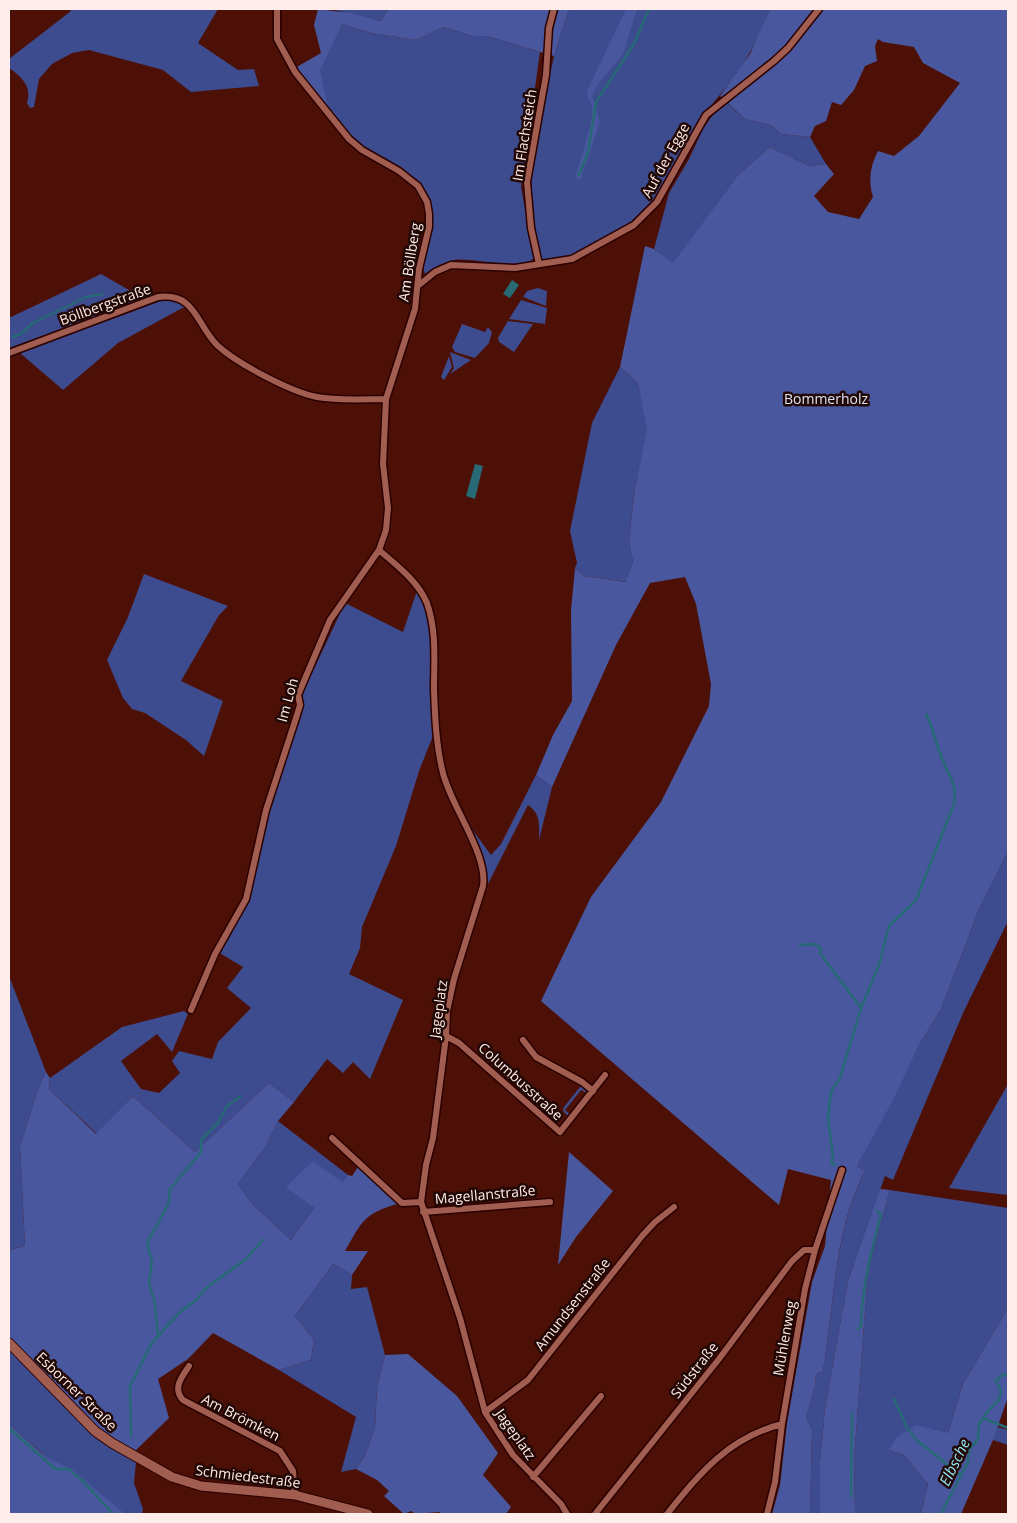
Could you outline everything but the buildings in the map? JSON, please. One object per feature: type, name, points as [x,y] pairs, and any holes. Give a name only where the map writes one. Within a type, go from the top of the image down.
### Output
[{"type":"main road","name":"Esborner Straße","points":[[9,1343],[85,1422],[130,1454]]},
{"type":"main road","name":"Schmiedestraße","points":[[130,1454],[158,1470],[187,1483],[295,1495],[368,1514]]},
{"type":"street","name":"Am Böllberg","points":[[277,9],[277,39],[295,72],[320,106],[362,150],[411,179],[423,193],[429,214],[429,227],[419,269],[419,286],[414,309],[386,399]]},
{"type":"street","name":"Im Flachsteich","points":[[538,264],[531,228],[527,182],[546,75],[549,28],[554,9]]},
{"type":"street","name":"Auf der Egge","points":[[419,286],[435,272],[457,264],[516,268],[572,259],[634,226],[646,216],[657,202],[706,115],[781,55],[818,9]]},
{"type":"street","name":"Böllbergstraße","points":[[9,353],[158,297],[172,296],[186,302],[209,335],[232,357],[302,394],[330,398],[386,399]]},
{"type":"street","name":"Im Loh","points":[[190,1010],[215,954],[246,899],[266,810],[297,715],[300,691],[330,620],[379,550],[386,530],[388,508],[383,464],[386,399]]},
{"type":"street","name":"Jageplatz","points":[[379,550],[416,585],[425,599],[433,623],[436,729],[442,770],[451,797],[474,844],[484,872],[483,886],[454,979],[447,1011],[446,1036],[433,1138],[426,1165],[421,1202],[460,1318],[485,1412],[505,1444],[568,1514]]},
{"type":"street","name":"Columbusstraße","points":[[446,1036],[459,1043],[558,1131],[564,1129],[605,1075]]},
{"type":"street","name":"Columbusstraße","points":[[523,1040],[536,1057],[582,1082],[593,1091]]},
{"type":"street","points":[[332,1138],[402,1203],[421,1202]]},
{"type":"street","name":"Mühlenweg","points":[[766,1514],[775,1482],[782,1424],[802,1309],[815,1250],[842,1170]]},
{"type":"street","name":"Magellanstraße","points":[[423,1212],[550,1202]]},
{"type":"street","name":"Amundsenstraße","points":[[485,1412],[528,1380],[642,1236],[655,1222],[674,1207]]},
{"type":"street","name":"Südstraße","points":[[595,1514],[719,1359],[792,1261],[804,1250],[815,1250]]},
{"type":"street","name":"Am Brömken","points":[[189,1366],[178,1386],[179,1396],[183,1400],[280,1451],[293,1471],[295,1495]]},
{"type":"street","name":"Jageplatz","points":[[533,1477],[602,1396]]},
{"type":"street","points":[[667,1514],[697,1477],[730,1447],[754,1433],[782,1424]]},
{"type":"shaded area","points":[[69,9],[218,9],[198,43],[238,70],[254,69],[259,86],[191,92],[163,70],[89,50],[72,53],[52,64],[39,79],[34,107],[30,108],[27,103],[28,92],[25,82],[9,68],[9,59],[71,11]]},
{"type":"shaded area","points":[[330,9],[388,9],[381,21]]},
{"type":"shaded area","points":[[569,9],[770,9],[758,38],[740,70],[701,118],[652,202],[632,224],[571,257],[540,263],[533,224],[531,165],[554,56]]},
{"type":"shaded area","points":[[342,24],[371,33],[416,40],[444,27],[472,36],[486,36],[540,52],[521,187],[534,257],[529,261],[510,264],[454,260],[446,262],[425,274],[423,268],[431,221],[427,199],[421,188],[412,177],[365,148],[336,123],[326,108],[320,91],[321,67]]},
{"type":"shaded area","points":[[727,103],[745,119],[771,125],[781,134],[810,137],[826,164],[809,166],[770,147],[738,175],[673,264],[654,249],[669,193],[689,159],[703,129],[712,116]]},
{"type":"shaded area","points":[[101,274],[129,290],[150,292],[149,297],[9,348],[9,318]]},
{"type":"shaded area","points":[[512,280],[519,285],[510,298],[503,294]]},
{"type":"shaded area","points":[[538,288],[547,291],[546,306],[523,297],[527,291]]},
{"type":"shaded area","points":[[160,299],[171,299],[186,306],[118,343],[63,390],[20,353],[158,302]]},
{"type":"shaded area","points":[[521,300],[547,308],[545,324],[509,319]]},
{"type":"shaded area","points":[[508,321],[533,324],[514,352],[499,342],[498,338]]},
{"type":"shaded area","points":[[462,324],[485,332],[488,327],[492,332],[489,343],[475,358],[455,352],[452,347]]},
{"type":"shaded area","points":[[450,352],[471,360],[450,374],[454,368]]},
{"type":"shaded area","points":[[449,356],[452,367],[444,380],[441,377]]},
{"type":"shaded area","points":[[620,367],[638,383],[648,430],[635,488],[629,540],[633,562],[627,582],[584,576],[575,568],[577,563],[570,531],[592,423]]},
{"type":"shaded area","points":[[475,464],[483,466],[475,499],[466,496]]},
{"type":"shaded area","points":[[144,574],[228,606],[219,615],[181,681],[223,701],[204,756],[186,740],[145,713],[132,709],[123,698],[107,660],[128,617]]},
{"type":"shaded area","points":[[417,591],[430,622],[433,660],[433,736],[419,771],[396,846],[362,927],[360,948],[349,974],[403,1000],[370,1079],[353,1062],[343,1073],[327,1059],[294,1102],[269,1083],[195,1152],[133,1096],[97,1134],[49,1089],[50,1078],[122,1027],[184,1011],[188,1014],[172,1052],[157,1034],[121,1061],[141,1089],[159,1093],[180,1073],[172,1061],[179,1051],[212,1059],[218,1042],[251,1008],[227,988],[243,967],[218,952],[247,903],[268,809],[298,721],[303,692],[345,603],[403,632]]},
{"type":"shaded area","points":[[536,775],[552,787],[539,840],[537,816],[528,805],[488,884],[484,865],[457,802],[474,832],[491,855],[501,844]]},
{"type":"shaded area","points":[[1008,852],[1008,921],[963,1013],[893,1180],[885,1176],[848,1281],[825,1408],[820,1462],[820,1514],[810,1514],[812,1429],[806,1418],[815,1386],[816,1374],[823,1371],[841,1243],[855,1194],[865,1171],[857,1166],[918,1047],[941,1009],[979,909]]},
{"type":"shaded area","points":[[9,976],[46,1072],[38,1089],[20,1146],[25,1246],[9,1250]]},
{"type":"shaded area","points":[[1008,1084],[1008,1195],[949,1188]]},
{"type":"shaded area","points":[[584,1086],[587,1089],[587,1093],[581,1090],[565,1110],[570,1114],[568,1116],[563,1111],[564,1107],[580,1087]]},
{"type":"shaded area","points":[[278,1121],[348,1175],[342,1182],[287,1186],[314,1208],[291,1240],[252,1204],[238,1184],[265,1147]]},
{"type":"shaded area","points":[[890,1190],[1008,1208],[1008,1308],[963,1384],[948,1433],[889,1450],[904,1455],[928,1484],[921,1514],[855,1514],[854,1460],[868,1270]]},
{"type":"shaded area","points":[[333,1264],[352,1275],[351,1289],[367,1287],[385,1355],[377,1387],[375,1428],[364,1458],[356,1469],[341,1472],[356,1417],[279,1370],[311,1360],[314,1340],[295,1316]]},
{"type":"shaded area","points":[[9,1346],[95,1434],[136,1462],[134,1483],[143,1509],[142,1514],[124,1514],[55,1469],[42,1453],[9,1424]]},
{"type":"shaded area","points":[[997,1427],[1008,1430],[1008,1445],[993,1440]]},
{"type":"green space","points":[[318,9],[350,13],[381,21],[388,9],[569,9],[554,56],[486,36],[472,36],[444,27],[416,40],[371,33],[342,24],[320,71],[328,106],[324,107],[295,68],[321,53],[314,25]]},
{"type":"green space","points":[[626,9],[637,9],[623,54],[598,84],[592,96],[600,122],[580,180],[575,178],[589,130],[592,111],[587,91]]},
{"type":"green space","name":"Bommerholz","points":[[770,9],[1008,9],[1008,852],[979,909],[941,1009],[918,1047],[894,1098],[857,1166],[865,1171],[855,1193],[841,1242],[823,1371],[816,1374],[815,1386],[806,1418],[812,1429],[810,1514],[772,1514],[780,1485],[787,1423],[812,1282],[825,1246],[831,1180],[788,1169],[779,1205],[541,1001],[591,897],[661,802],[709,706],[711,684],[696,604],[685,577],[650,583],[616,645],[552,787],[536,775],[553,735],[572,701],[571,610],[575,568],[584,576],[626,582],[633,562],[629,540],[635,488],[647,430],[638,383],[620,367],[645,246],[654,249],[673,263],[738,175],[770,147],[809,166],[826,164],[834,174],[814,196],[828,212],[859,219],[873,197],[871,174],[873,162],[878,151],[894,156],[919,136],[960,83],[923,63],[914,47],[883,42],[878,39],[875,46],[877,61],[865,66],[854,90],[841,105],[832,102],[826,121],[815,126],[810,137],[781,134],[771,125],[745,119],[720,96],[750,54]]},
{"type":"green space","points":[[46,1072],[50,1078],[49,1089],[96,1134],[133,1096],[195,1152],[269,1083],[294,1102],[278,1121],[265,1147],[238,1184],[252,1204],[291,1240],[314,1208],[286,1187],[313,1161],[342,1182],[348,1175],[352,1176],[358,1167],[397,1204],[377,1211],[360,1226],[345,1251],[368,1251],[352,1275],[333,1264],[295,1316],[314,1340],[311,1360],[279,1370],[213,1333],[188,1359],[158,1379],[169,1418],[134,1452],[99,1430],[9,1338],[9,1250],[25,1246],[20,1146],[38,1089]]},
{"type":"green space","points":[[569,1152],[613,1191],[576,1237],[558,1265]]},
{"type":"green space","points":[[880,1189],[890,1190],[868,1270],[854,1460],[855,1514],[820,1514],[820,1462],[825,1408],[848,1281]]},
{"type":"green space","points":[[1008,1308],[1008,1397],[993,1440],[961,1514],[921,1514],[928,1484],[904,1455],[889,1450],[897,1437],[916,1425],[948,1433],[963,1384]]},
{"type":"green space","points":[[408,1354],[457,1396],[498,1453],[483,1475],[511,1507],[506,1514],[442,1514],[439,1512],[416,1514],[411,1511],[404,1514],[384,1496],[389,1491],[377,1480],[356,1469],[364,1458],[375,1428],[377,1387],[385,1355]]},
{"type":"green space","points":[[9,1424],[46,1457],[73,1470],[125,1514],[9,1514]]},
{"type":"waterway","points":[[579,175],[588,152],[596,102],[634,44],[649,9]]},
{"type":"waterway","points":[[13,337],[22,333],[33,323],[86,297],[102,294]]},
{"type":"waterway","points":[[835,1165],[831,1162],[833,1156],[828,1118],[831,1092],[840,1078],[861,1008],[879,965],[889,926],[916,900],[954,804],[953,784],[926,714]]},
{"type":"waterway","points":[[800,945],[814,944],[821,948],[820,953],[861,1008]]},
{"type":"waterway","points":[[158,1336],[155,1304],[149,1283],[152,1261],[147,1243],[168,1205],[170,1189],[201,1152],[201,1140],[218,1123],[227,1106],[241,1096]]},
{"type":"waterway","points":[[858,1329],[861,1326],[865,1283],[881,1215],[877,1211]]},
{"type":"waterway","points":[[131,1436],[130,1386],[151,1344],[180,1312],[196,1300],[207,1287],[245,1260],[263,1240]]},
{"type":"waterway","name":"Elbsche","points":[[941,1514],[968,1462],[969,1450],[978,1439],[979,1424],[987,1412],[999,1400],[1001,1391],[996,1381],[1002,1375],[1008,1375]]},
{"type":"waterway","points":[[894,1399],[908,1430],[919,1442],[960,1475]]},
{"type":"waterway","points":[[851,1496],[852,1413]]},
{"type":"waterway","points":[[983,1418],[1008,1428]]},
{"type":"waterway","points":[[9,1428],[55,1469],[68,1469],[82,1480],[113,1514]]}]
